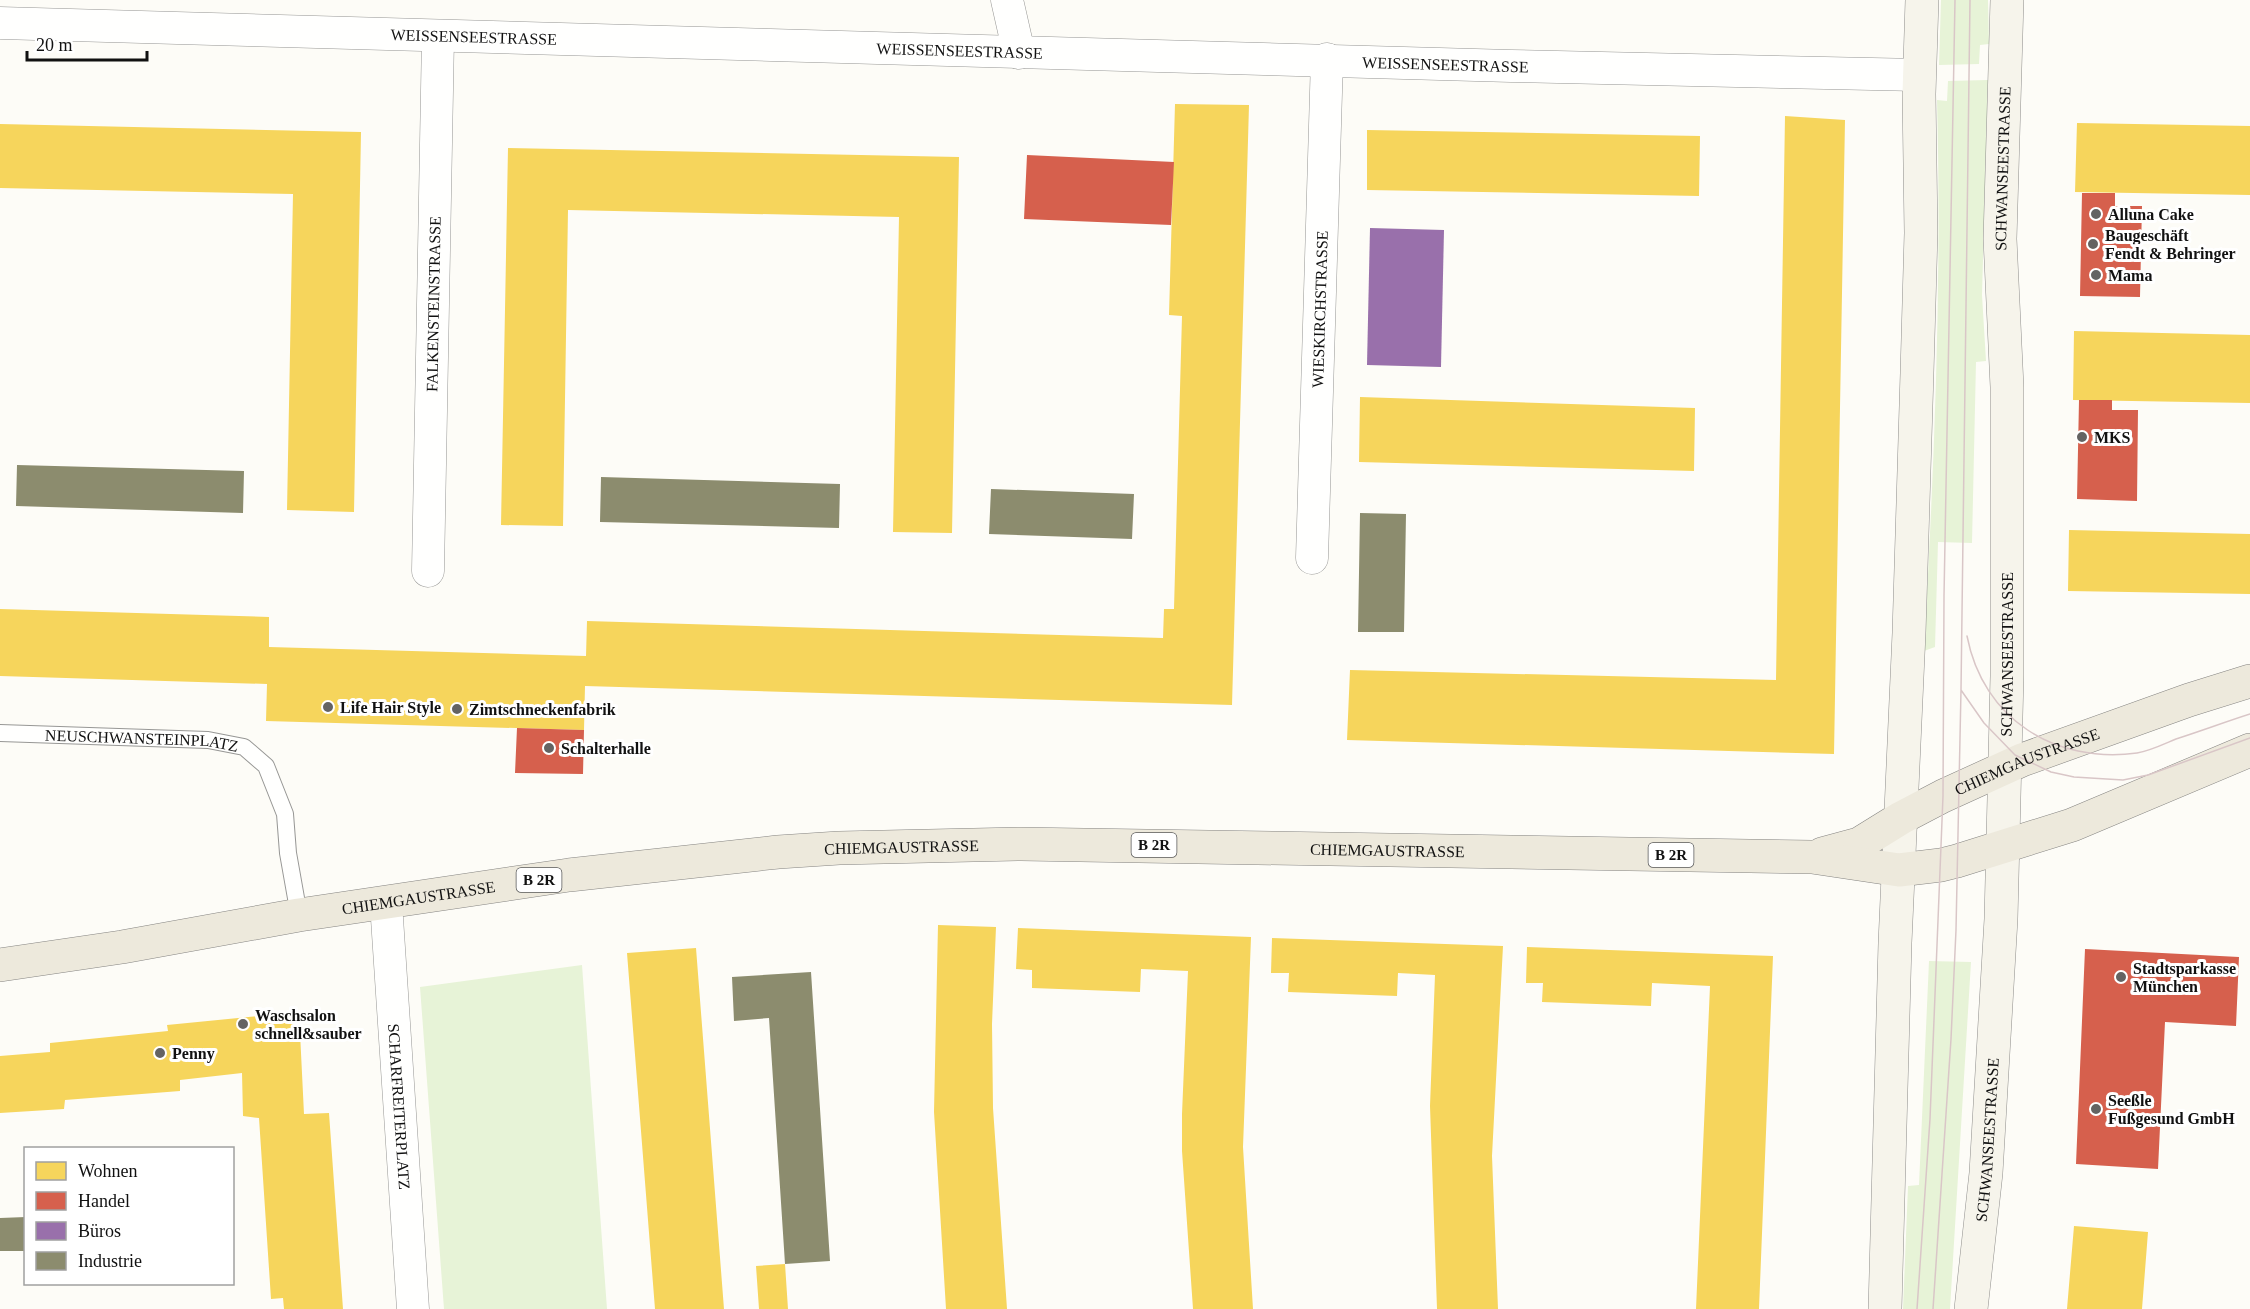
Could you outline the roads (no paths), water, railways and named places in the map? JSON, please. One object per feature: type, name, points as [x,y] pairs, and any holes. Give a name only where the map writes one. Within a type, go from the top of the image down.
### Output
[{"type":"main road","points":[[1885,1309],[1889,1112],[1909,633],[1921,233],[1919,75],[1922,0]]},
{"type":"main road","name":"SCHWANSEESTRASSE","points":[[1971,1309],[1986,1173],[2001,919],[2007,676],[2007,387],[2000,239],[2007,0]]},
{"type":"main road","name":"CHIEMGAUSTRASSE","points":[[1812,857],[1859,844],[1901,818],[2004,768],[2119,724],[2250,681]]},
{"type":"main road","name":"CHIEMGAUSTRASSE","points":[[0,965],[122,947],[298,915],[569,875],[731,856],[839,848],[1021,844],[1136,845],[1812,857],[1899,870],[1941,865],[2002,849],[2072,825],[2250,750]]},
{"type":"street","points":[[1007,0],[1019,53]]},
{"type":"street","name":"WEISSENSEESTRASSE","points":[[0,23],[1019,53],[1919,75]]},
{"type":"street","name":"FALKENSTEINSTRASSE","points":[[428,571],[438,37]]},
{"type":"street","name":"WIESKIRCHSTRASSE","points":[[1312,558],[1327,59]]},
{"type":"street","name":"SCHARFREITERPLATZ","points":[[386,903],[413,1309]]},
{"type":"lane","name":"NEUSCHWANSTEINPLATZ","points":[[0,733],[208,740],[244,747],[266,766],[285,814],[288,853],[298,915]]},
{"type":"tram line","points":[[1917,1309],[1930,1119],[1943,796],[1944,596],[1955,0]]},
{"type":"tram line","points":[[1933,1309],[1956,930],[1970,0]]},
{"type":"tram line","points":[[1967,636],[1976,665],[1989,691],[2006,712],[2027,730],[2051,743],[2078,751],[2107,755],[2142,752],[2250,714]]},
{"type":"tram line","points":[[1961,690],[1984,723],[2015,755],[2051,772],[2074,777],[2123,780],[2148,775],[2250,738]]},
{"type":"place","name":"Alluna Cake","points":[[2096,214]]},
{"type":"place","name":"Baugeschäft Fendt & Behringer","points":[[2093,244]]},
{"type":"place","name":"Mama","points":[[2096,275]]},
{"type":"place","name":"MKS","points":[[2082,437]]},
{"type":"place","name":"Life Hair Style","points":[[328,707]]},
{"type":"place","name":"Zimtschneckenfabrik","points":[[457,709]]},
{"type":"place","name":"Schalterhalle","points":[[549,748]]},
{"type":"place","name":"Stadtsparkasse München","points":[[2121,977]]},
{"type":"place","name":"Waschsalon schnell&sauber","points":[[243,1024]]},
{"type":"place","name":"Penny","points":[[160,1053]]},
{"type":"place","name":"Seeßle Fußgesund GmbH","points":[[2096,1109]]}]
